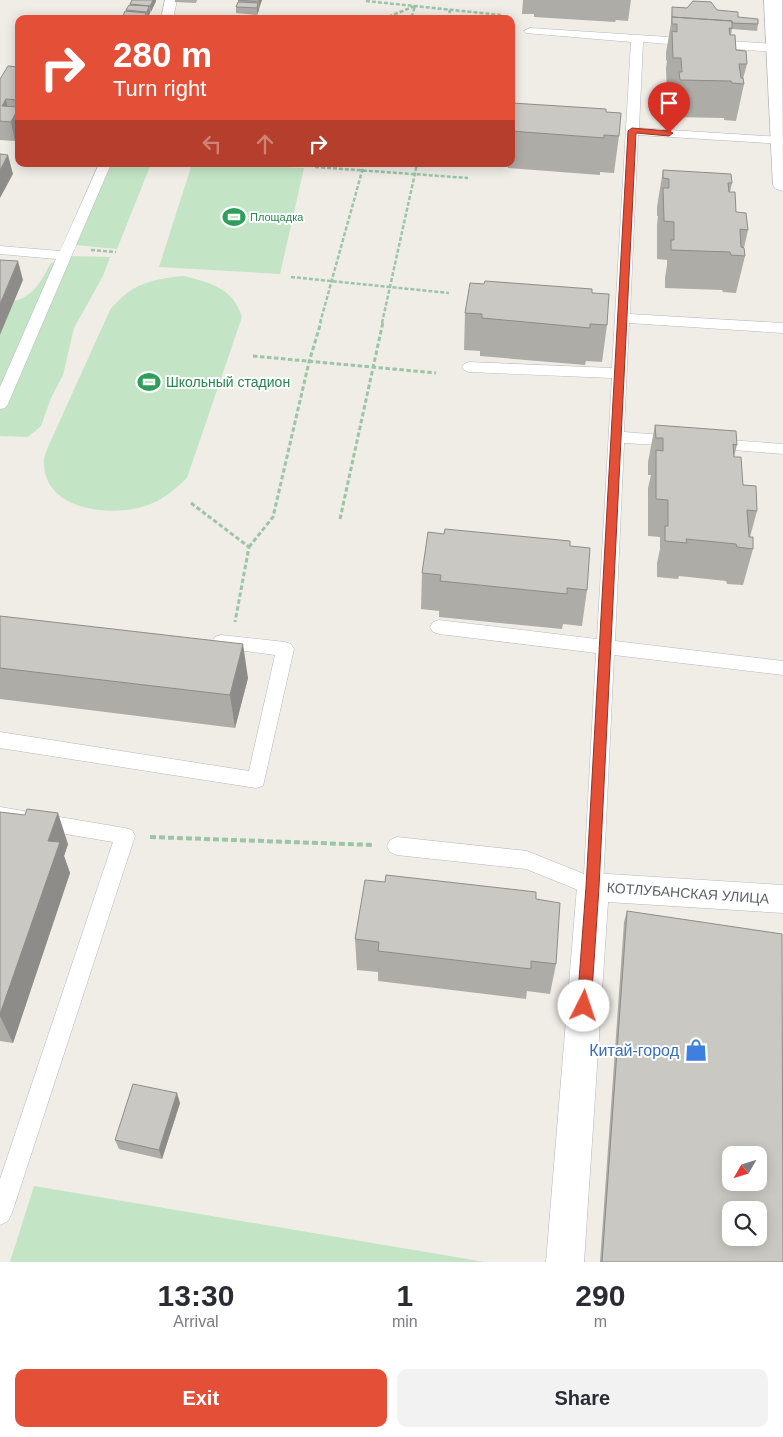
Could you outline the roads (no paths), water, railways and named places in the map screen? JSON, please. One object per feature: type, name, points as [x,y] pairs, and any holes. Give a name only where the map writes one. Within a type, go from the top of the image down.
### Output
[{"type":"street","points":[[773,0],[783,185]]},
{"type":"street","points":[[565,1262],[593,887]]},
{"type":"street","name":"КОТЛУБАНСКАЯ УЛИЦА","points":[[593,887],[783,900]]},
{"type":"lane","points":[[168,15],[171,0]]},
{"type":"lane","points":[[530,31],[775,48]]},
{"type":"lane","points":[[397,846],[527,860],[593,887],[637,38]]},
{"type":"lane","points":[[632,131],[781,137]]},
{"type":"lane","points":[[0,404],[104,167]]},
{"type":"lane","points":[[0,250],[65,256]]},
{"type":"lane","points":[[622,318],[783,328]]},
{"type":"lane","points":[[469,367],[620,373]]},
{"type":"lane","points":[[616,437],[783,449]]},
{"type":"lane","points":[[439,627],[783,668]]},
{"type":"lane","points":[[0,740],[256,780],[286,649],[202,640]]},
{"type":"lane","points":[[0,815],[125,836],[0,1213]]},
{"type":"place","name":"Площадка","points":[[234,217]]},
{"type":"place","name":"Школьный стадион","points":[[149,382]]},
{"type":"place","name":"Китай-город","points":[[696,1050]]}]
